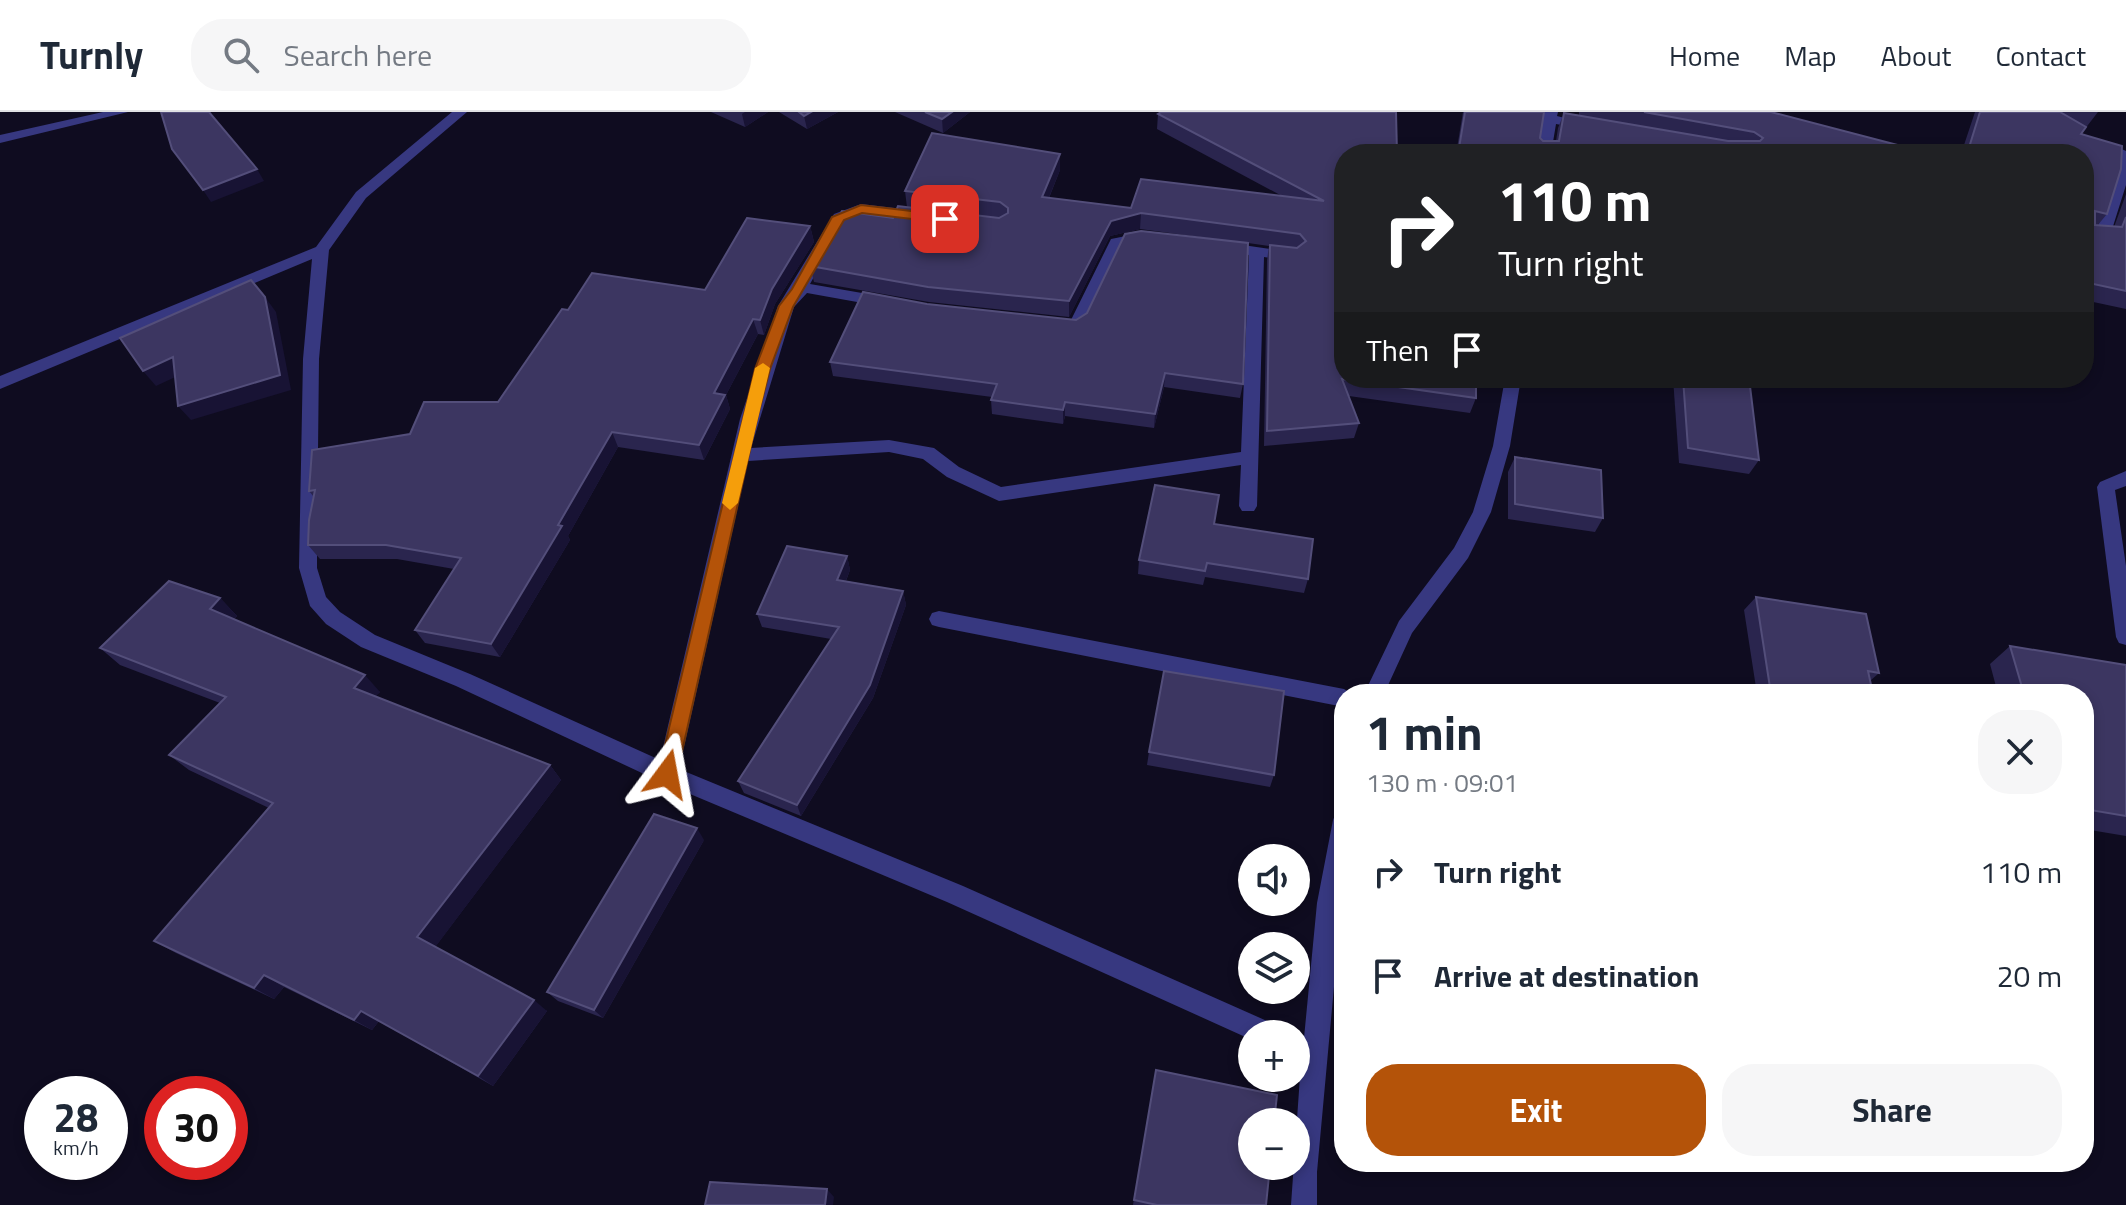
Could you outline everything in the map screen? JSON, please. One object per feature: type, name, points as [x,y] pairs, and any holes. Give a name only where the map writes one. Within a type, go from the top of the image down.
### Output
[{"type":"street","points":[[0,139],[121,112]]},
{"type":"street","points":[[460,112],[361,195],[321,250],[311,359],[308,543],[308,568],[317,601],[333,618],[368,641],[463,680],[667,774],[955,894],[1238,1021]]},
{"type":"street","points":[[1546,144],[1550,116],[1607,129]]},
{"type":"street","points":[[2086,138],[2120,153],[2124,169],[2101,239],[2094,237]]},
{"type":"street","points":[[667,774],[741,455],[763,369],[786,306],[839,217],[861,209],[939,218]]},
{"type":"street","points":[[1047,323],[1076,326],[1116,242],[1140,237],[1169,240]]},
{"type":"street","points":[[1198,244],[1292,256]]},
{"type":"street","points":[[0,383],[321,250]]},
{"type":"street","points":[[1248,506],[1257,252]]},
{"type":"street","points":[[797,292],[805,288],[898,305]]},
{"type":"street","points":[[1377,684],[1383,668],[1416,610],[1460,554],[1482,512],[1495,481],[1511,388]]},
{"type":"street","points":[[741,455],[889,446],[928,453],[953,472],[999,494],[1250,457]]},
{"type":"street","points":[[2126,478],[2106,487],[2126,637]]},
{"type":"street","points":[[939,619],[1334,696]]},
{"type":"street","points":[[1310,1025],[1334,872]]},
{"type":"street","points":[[1304,1205],[1305,1092]]},
{"type":"building","points":[[161,112],[209,112],[257,169],[203,190],[172,149]]},
{"type":"building","points":[[925,112],[952,112],[942,119]]},
{"type":"building","points":[[1396,112],[1397,144],[1334,144],[1334,388],[1345,388],[1359,423],[1267,431],[1270,245],[1297,248],[1306,241],[1300,234],[1141,213],[1111,221],[1069,301],[928,287],[810,266],[842,211],[893,218],[898,206],[999,218],[1008,213],[1008,208],[1000,202],[905,191],[932,133],[1060,154],[1042,197],[1131,208],[1141,179],[1324,201],[1158,114]]},
{"type":"building","points":[[1465,112],[1544,112],[1540,138],[1543,141],[1559,141],[1564,113],[1728,141],[1760,141],[1763,138],[1754,132],[1644,112],[1771,112],[1894,144],[1460,144]]},
{"type":"building","points":[[1980,112],[2060,112],[2086,127],[2081,134],[2122,146],[2121,169],[2107,214],[2095,211],[2095,225],[2122,227],[2126,217],[2126,291],[2094,284],[2094,144],[1970,144]]},
{"type":"building","points":[[747,218],[810,226],[772,289],[760,320],[753,319],[714,393],[725,395],[699,445],[612,432],[558,525],[562,526],[491,644],[415,630],[461,558],[386,545],[308,545],[315,490],[309,491],[312,450],[410,434],[424,402],[498,402],[562,309],[568,310],[592,273],[705,290]]},
{"type":"building","points":[[1141,231],[1248,243],[1243,384],[1165,373],[1155,414],[1065,402],[1063,410],[991,400],[997,384],[830,362],[863,292],[927,304],[1076,320],[1087,313],[1125,234]]},
{"type":"building","points":[[251,280],[265,297],[280,375],[178,406],[173,357],[143,371],[120,338]]},
{"type":"building","points":[[1405,388],[1476,388],[1476,398]]},
{"type":"building","points":[[1684,388],[1750,388],[1759,460],[1688,448]]},
{"type":"building","points":[[1515,457],[1601,470],[1603,518],[1515,504]]},
{"type":"building","points":[[1155,485],[1219,495],[1214,524],[1313,539],[1308,579],[1207,563],[1205,571],[1139,560]]},
{"type":"building","points":[[787,546],[847,556],[837,580],[903,591],[870,685],[797,805],[738,781],[839,627],[757,614]]},
{"type":"building","points":[[169,581],[220,598],[210,609],[365,675],[354,688],[550,765],[417,937],[534,1000],[478,1076],[361,1011],[354,1020],[264,975],[254,988],[154,941],[273,803],[169,755],[226,697],[100,648]]},
{"type":"building","points":[[1756,597],[1866,614],[1879,673],[1868,671],[1871,684],[1769,684]]},
{"type":"building","points":[[2010,646],[2126,665],[2126,816],[2094,811],[2094,684],[2021,684]]},
{"type":"building","points":[[1164,671],[1284,691],[1274,775],[1149,752]]},
{"type":"building","points":[[654,814],[697,828],[594,1010],[547,992]]},
{"type":"building","points":[[1156,1070],[1238,1087],[1238,1092],[1277,1095],[1276,1108],[1238,1108],[1238,1180],[1269,1180],[1266,1205],[1157,1205],[1134,1200]]},
{"type":"building","points":[[710,1182],[827,1189],[825,1205],[705,1205]]},
{"type":"slow traffic","points":[[730,503],[763,368]]},
{"type":"route","points":[[667,774],[749,419],[786,306],[839,217],[861,209],[945,219]]}]
